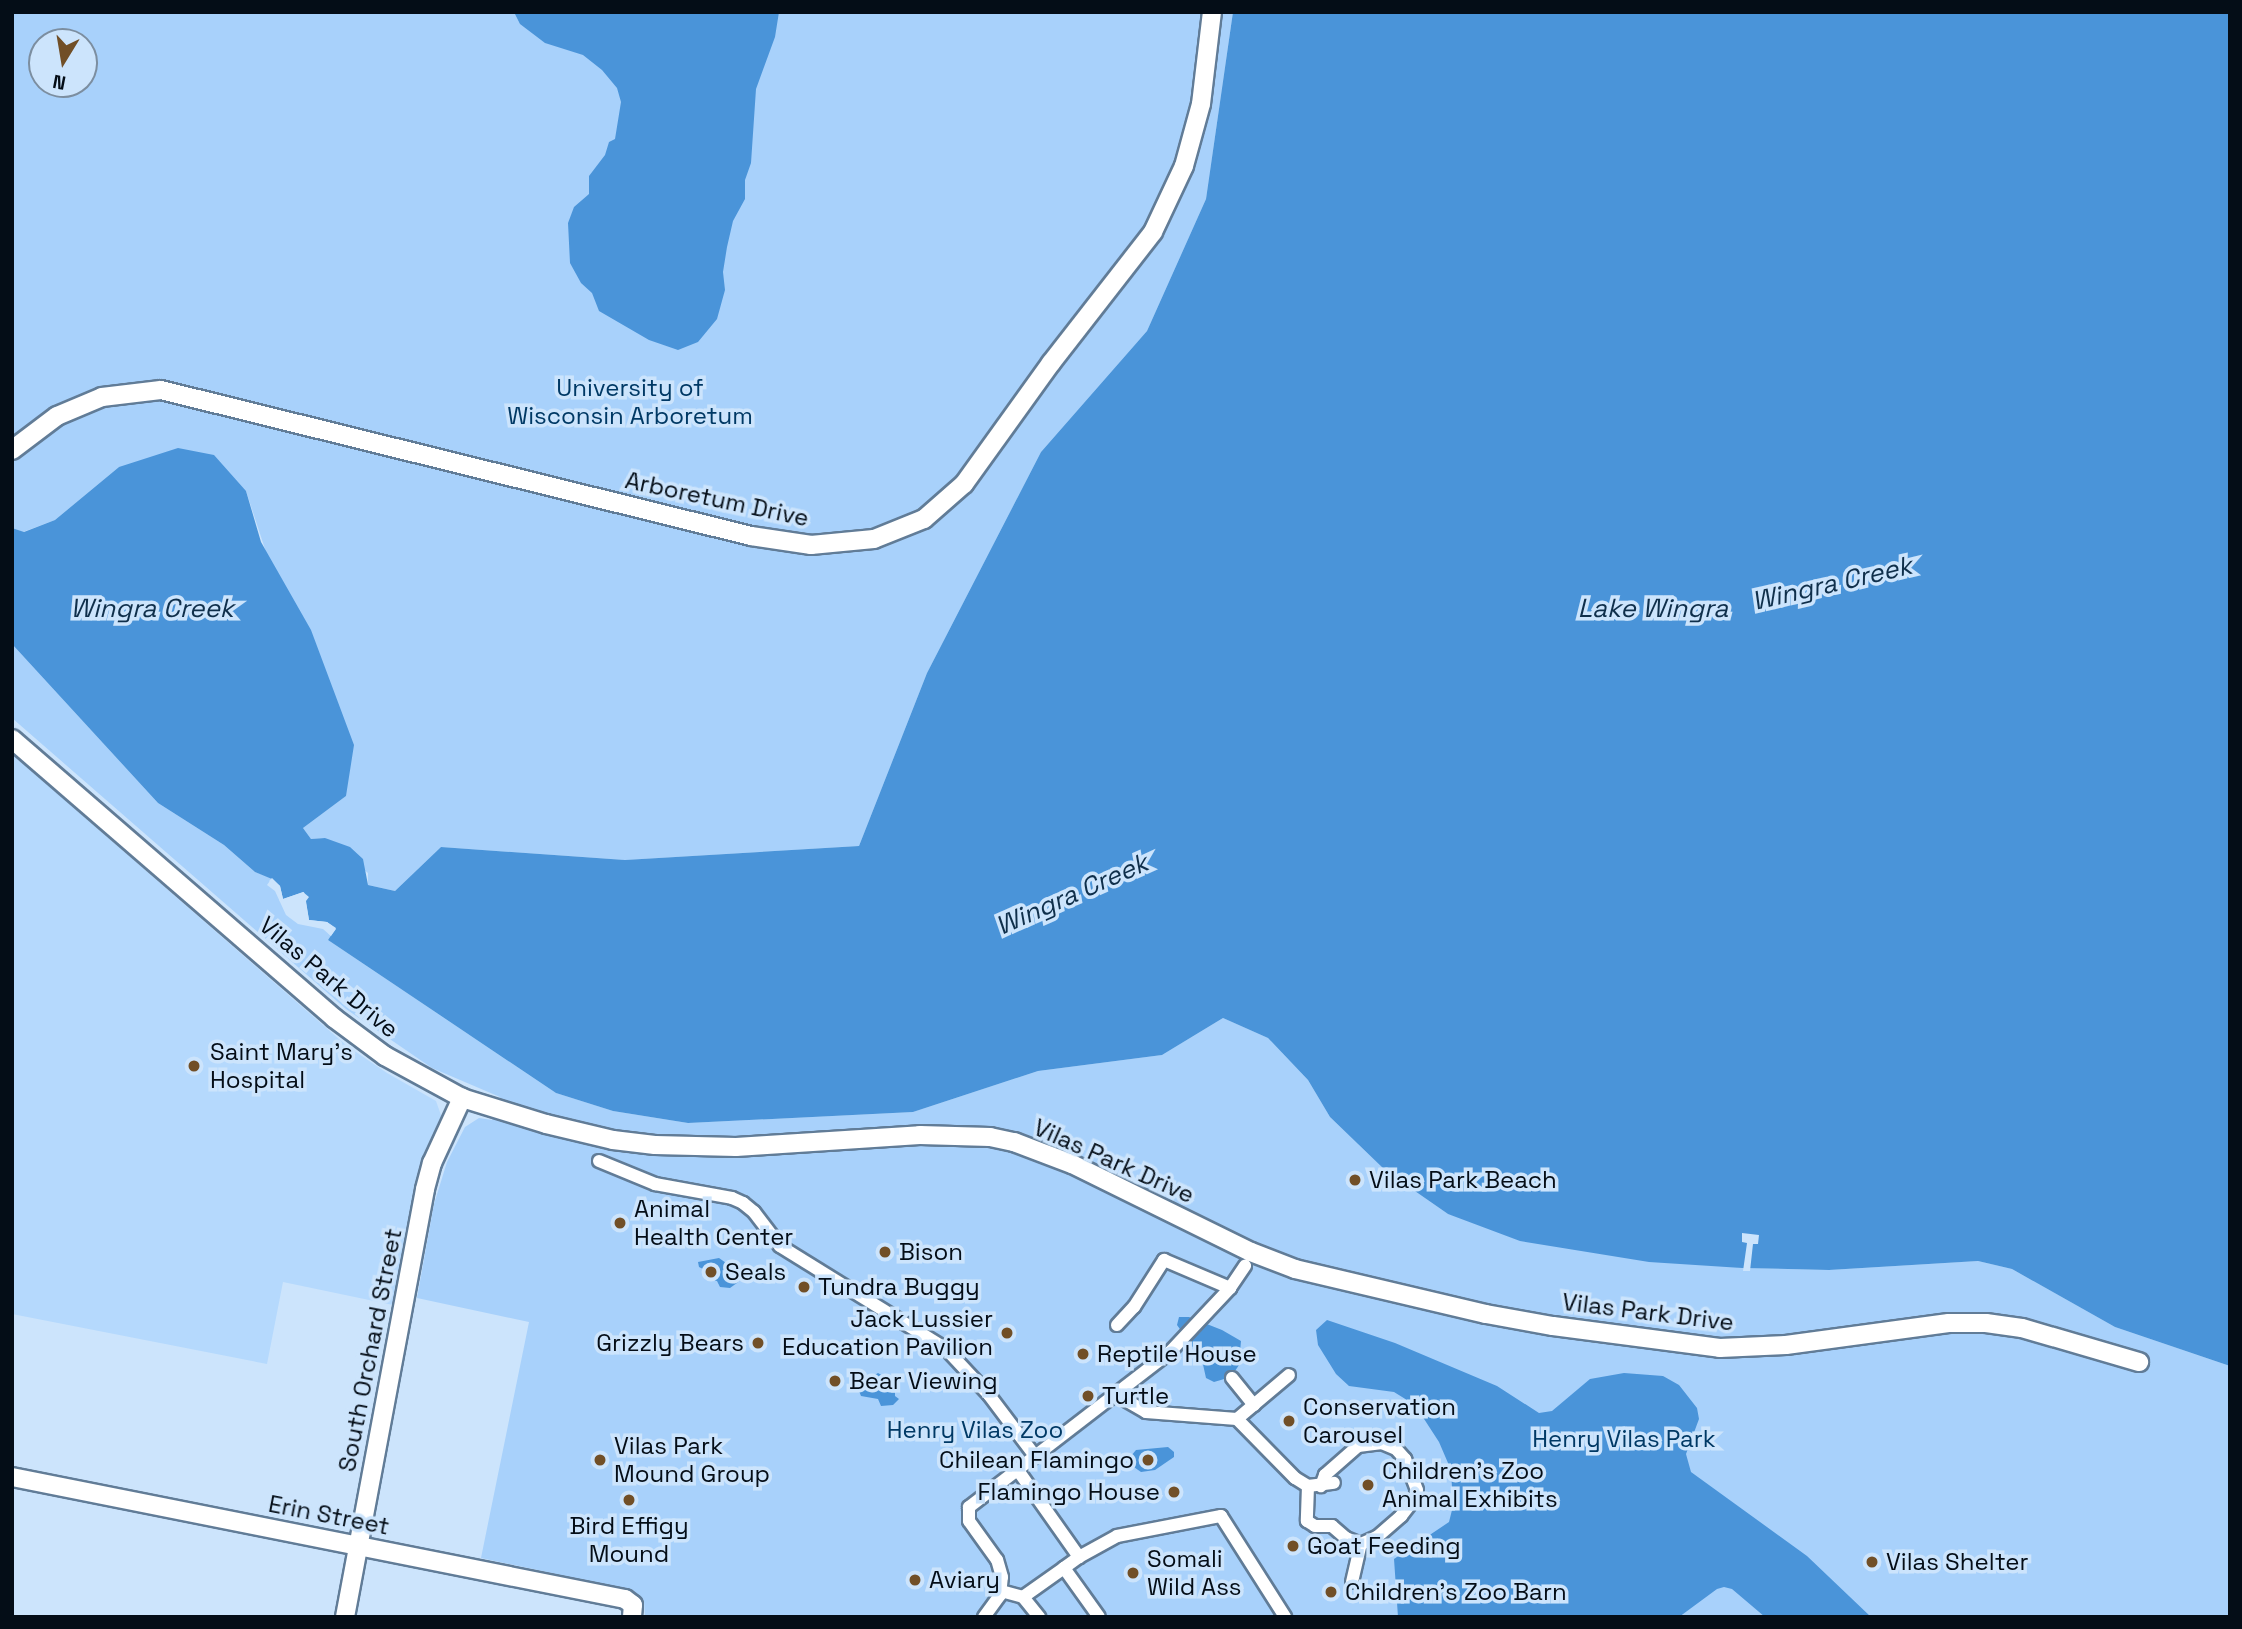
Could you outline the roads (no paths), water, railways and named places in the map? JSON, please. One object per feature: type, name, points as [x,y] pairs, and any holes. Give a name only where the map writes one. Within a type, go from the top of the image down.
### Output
[{"type":"street","name":"Arboretum Drive","points":[[12,450],[57,416],[102,397],[161,390],[751,536],[811,545],[874,539],[925,519],[964,484],[1051,363],[1153,232],[1184,166],[1200,104],[1212,12]]},
{"type":"street","name":"Vilas Park Drive","points":[[12,739],[334,1018],[385,1056],[461,1098],[575,1132],[655,1145],[736,1147],[953,1134],[1002,1140],[1072,1164],[1251,1252],[1295,1269],[1416,1299],[1553,1326],[1720,1348],[1786,1345],[1949,1323],[1986,1323],[2022,1328],[2139,1362]]},
{"type":"street","name":"South Orchard Street","points":[[345,1617],[425,1189],[432,1163],[461,1098]]},
{"type":"street","points":[[599,1161],[655,1184],[732,1198],[743,1203],[754,1212],[780,1246],[946,1349],[989,1395],[1035,1456]]},
{"type":"street","points":[[1117,1325],[1134,1307],[1164,1259],[1226,1292]]},
{"type":"street","points":[[984,1617],[996,1603],[1001,1591],[1002,1577],[997,1560],[969,1521],[967,1511],[1017,1469],[1170,1352],[1226,1292],[1245,1266]]},
{"type":"street","points":[[1237,1419],[1289,1375]]},
{"type":"street","points":[[1231,1378],[1254,1405]]},
{"type":"street","points":[[1115,1394],[1146,1412],[1237,1419],[1288,1474],[1321,1485]]},
{"type":"street","points":[[1352,1582],[1361,1544],[1384,1531],[1415,1498],[1417,1490],[1405,1460],[1396,1449],[1382,1443],[1358,1446],[1325,1475],[1307,1521],[1315,1526],[1332,1526],[1346,1538],[1361,1544]]},
{"type":"street","points":[[1017,1469],[1079,1557]]},
{"type":"street","name":"Erin Street","points":[[12,1477],[625,1599],[632,1611]]},
{"type":"street","points":[[1023,1597],[1079,1557],[1117,1536],[1221,1516],[1285,1617]]},
{"type":"street","points":[[1064,1568],[1099,1617]]},
{"type":"street","points":[[1001,1591],[1023,1597],[1039,1617]]},
{"type":"water","points":[[514,12],[779,12],[775,37],[756,89],[751,163],[745,180],[745,199],[733,221],[727,247],[723,272],[725,290],[717,319],[698,342],[678,350],[649,340],[599,311],[592,293],[581,283],[570,263],[568,223],[574,207],[589,194],[589,176],[605,155],[609,142],[615,139],[621,102],[617,88],[602,70],[583,55],[545,43],[520,24]]},
{"type":"water","name":"Lake Wingra","points":[[1233,12],[2230,12],[2230,1366],[2115,1327],[2012,1269],[1978,1261],[1829,1270],[1742,1268],[1649,1262],[1520,1241],[1448,1214],[1386,1171],[1330,1117],[1308,1080],[1268,1038],[1223,1018],[1162,1055],[1038,1071],[913,1112],[688,1123],[613,1111],[556,1093],[328,940],[336,928],[327,922],[309,920],[304,892],[283,899],[280,886],[272,879],[255,872],[224,845],[158,803],[12,644],[12,528],[24,532],[55,520],[119,467],[178,448],[214,455],[246,491],[261,542],[311,630],[354,745],[346,796],[303,828],[311,839],[325,838],[350,847],[363,859],[368,885],[395,891],[441,847],[625,860],[859,846],[927,673],[1041,452],[1147,331],[1206,199]]},
{"type":"water","points":[[719,1258],[736,1270],[743,1271],[741,1280],[730,1288],[720,1287],[717,1281],[708,1279],[706,1273],[715,1274],[714,1267],[705,1270],[699,1267],[698,1262]]},
{"type":"water","points":[[1179,1317],[1189,1317],[1241,1341],[1239,1365],[1231,1377],[1214,1382],[1206,1378],[1202,1360],[1177,1325]]},
{"type":"water","points":[[1327,1320],[1395,1343],[1497,1386],[1539,1413],[1552,1411],[1590,1379],[1624,1373],[1663,1376],[1679,1385],[1697,1408],[1699,1419],[1686,1454],[1691,1472],[1807,1556],[1871,1617],[1765,1617],[1732,1589],[1724,1587],[1717,1589],[1679,1617],[1398,1617],[1394,1559],[1449,1522],[1453,1506],[1451,1470],[1439,1442],[1415,1405],[1394,1392],[1349,1386],[1336,1374],[1318,1345],[1316,1330]]},
{"type":"water","points":[[878,1373],[895,1383],[895,1396],[899,1399],[893,1405],[881,1406],[878,1399],[861,1396],[857,1386]]},
{"type":"water","points":[[1168,1447],[1174,1452],[1174,1457],[1155,1470],[1141,1472],[1131,1465],[1131,1456],[1136,1450]]},
{"type":"place","name":"Saint Mary's Hospital","points":[[194,1066]]},
{"type":"place","name":"Vilas Park Beach","points":[[1355,1180]]},
{"type":"place","name":"Animal Health Center","points":[[620,1223]]},
{"type":"place","name":"Bison","points":[[885,1252]]},
{"type":"place","name":"Seals","points":[[711,1272]]},
{"type":"place","name":"Tundra Buggy","points":[[804,1287]]},
{"type":"place","name":"Jack Lussier Education Pavilion","points":[[1007,1333]]},
{"type":"place","name":"Grizzly Bears","points":[[758,1343]]},
{"type":"place","name":"Reptile House","points":[[1083,1354]]},
{"type":"place","name":"Bear Viewing","points":[[835,1381]]},
{"type":"place","name":"Turtle","points":[[1088,1396]]},
{"type":"place","name":"Conservation Carousel","points":[[1289,1421]]},
{"type":"place","name":"Vilas Park Mound Group","points":[[600,1460]]},
{"type":"place","name":"Chilean Flamingo","points":[[1148,1460]]},
{"type":"place","name":"Children's Zoo Animal Exhibits","points":[[1368,1485]]},
{"type":"place","name":"Flamingo House","points":[[1174,1492]]},
{"type":"place","name":"Bird Effigy Mound","points":[[629,1500]]},
{"type":"place","name":"Goat Feeding","points":[[1293,1546]]},
{"type":"place","name":"Vilas Shelter","points":[[1872,1562]]},
{"type":"place","name":"Somali Wild Ass","points":[[1133,1573]]},
{"type":"place","name":"Aviary","points":[[915,1580]]},
{"type":"place","name":"Children's Zoo Barn","points":[[1331,1592]]},
{"type":"park label","name":"University of Wisconsin Arboretum","points":[[630,402]]},
{"type":"park label","name":"Henry Vilas Zoo","points":[[975,1430]]},
{"type":"park label","name":"Henry Vilas Park","points":[[1624,1439]]},
{"type":"water label","name":"Wingra Creek","points":[[1832,584]]},
{"type":"water label","name":"Wingra Creek","points":[[152,609]]},
{"type":"water label","name":"Wingra Creek","points":[[1072,895]]}]
